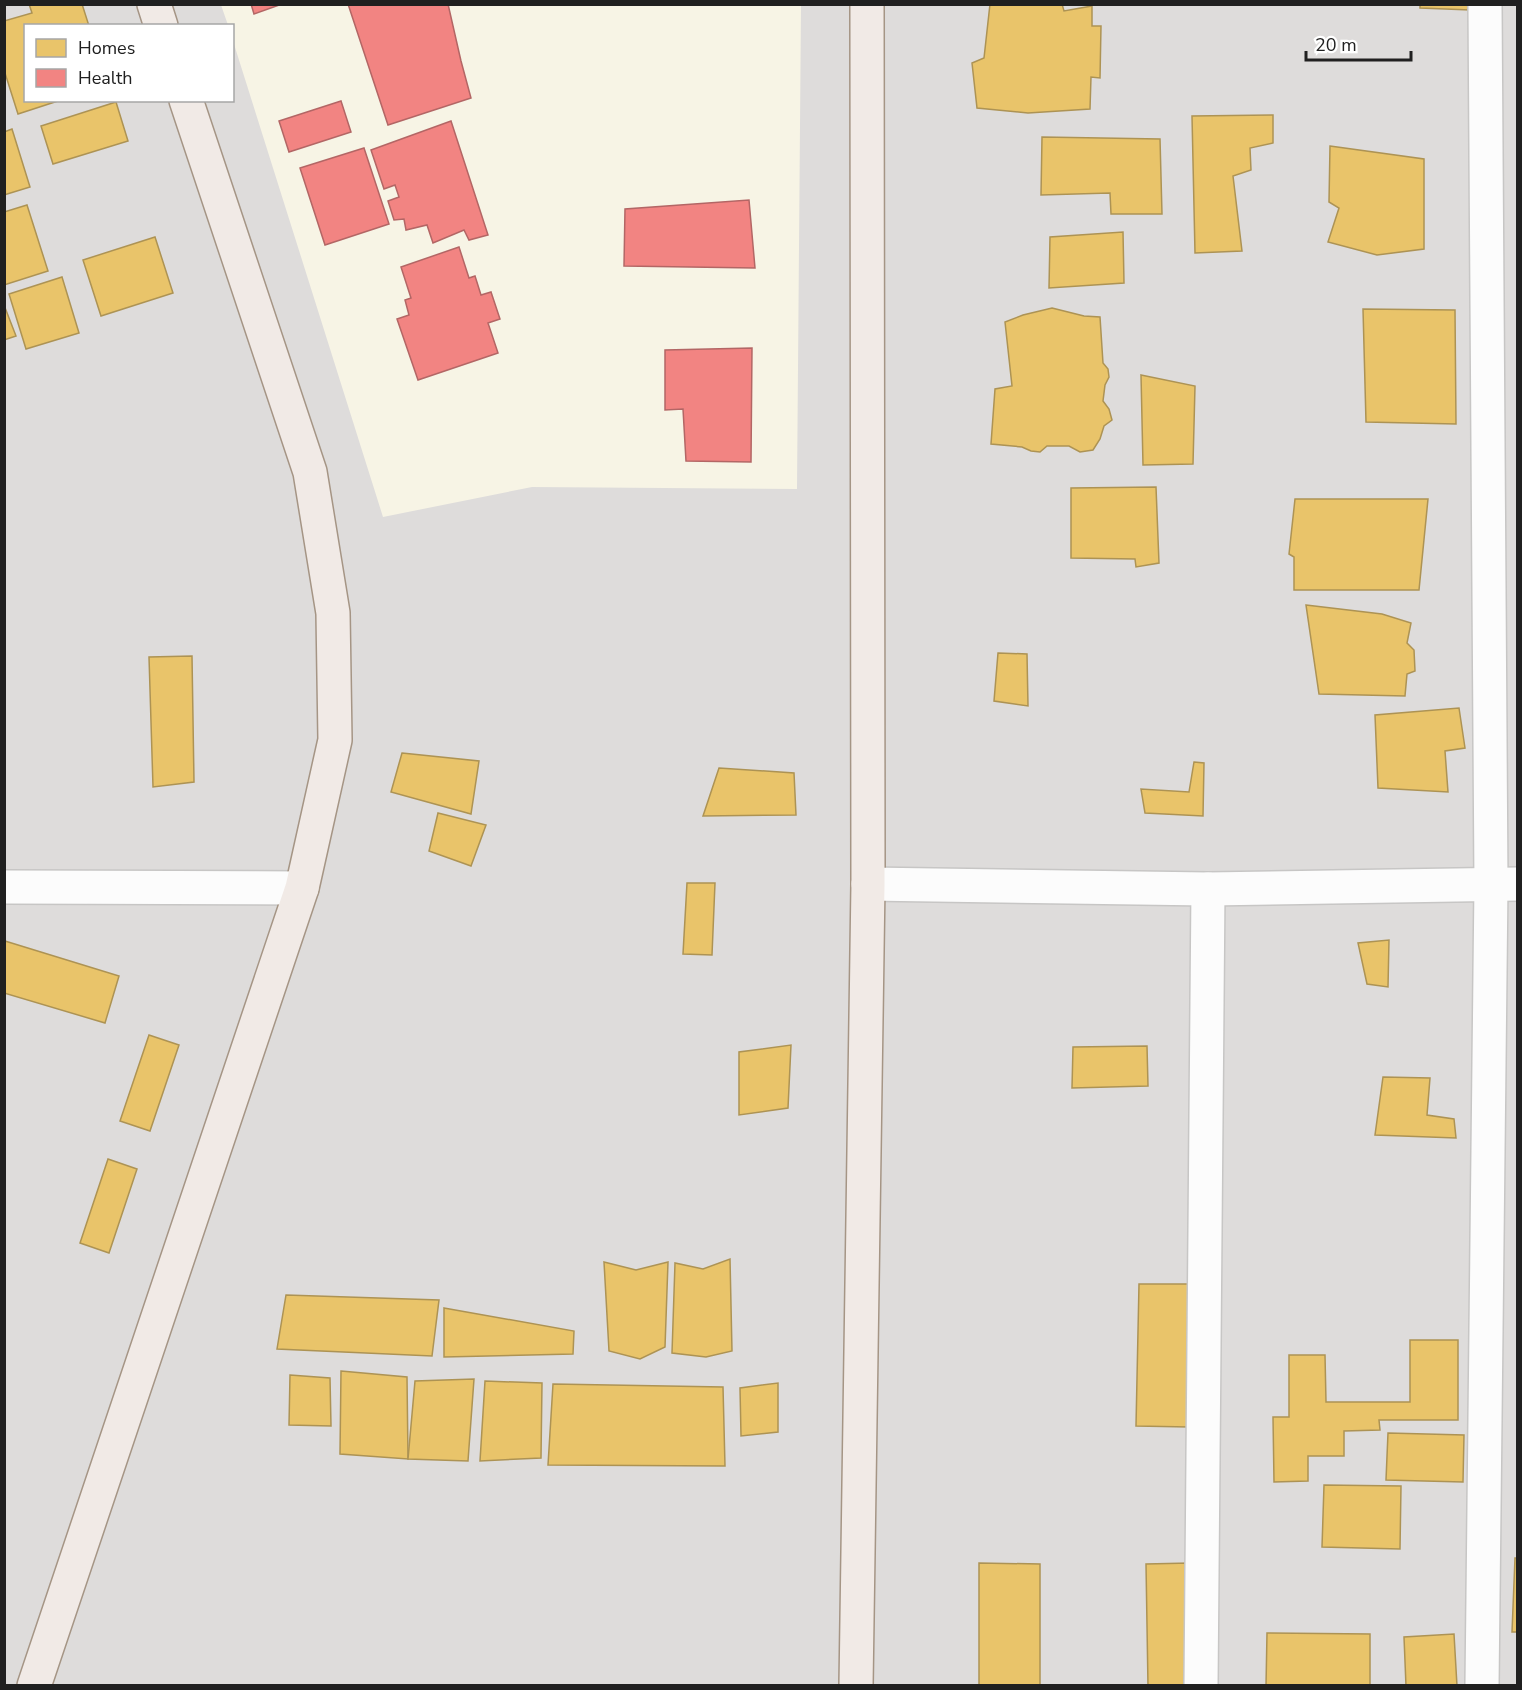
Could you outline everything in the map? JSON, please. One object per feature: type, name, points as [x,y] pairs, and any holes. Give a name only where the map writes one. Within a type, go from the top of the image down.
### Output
[{"type":"main road","points":[[154,4],[160,24]]},
{"type":"main road","points":[[856,1686],[868,884],[867,4]]},
{"type":"main road","points":[[34,1686],[302,888],[335,740],[333,613],[310,472],[187,102]]},
{"type":"street","points":[[1482,1686],[1504,884],[1485,4]]},
{"type":"street","points":[[868,884],[1208,889],[1504,884]]},
{"type":"street","points":[[4,887],[302,888]]},
{"type":"street","points":[[1201,1686],[1208,889]]},
{"type":"shaded area","points":[[5,5],[1517,5],[1517,1685],[5,1685]]},
{"type":"shaded area","points":[[221,5],[801,5],[797,489],[532,487],[383,517],[234,44],[234,24],[228,24]]},
{"type":"building: Homes","points":[[29,4],[82,4],[88,24],[24,24],[24,102],[55,102],[18,114],[4,70],[4,21],[32,13]]},
{"type":"building: Homes","points":[[990,4],[1062,4],[1064,11],[1092,6],[1092,26],[1101,26],[1100,78],[1091,77],[1090,109],[1028,113],[977,108],[972,63],[984,58]]},
{"type":"building: Homes","points":[[1420,4],[1470,4],[1470,10],[1420,8]]},
{"type":"building: Homes","points":[[116,102],[128,141],[53,164],[41,126]]},
{"type":"building: Homes","points":[[1273,115],[1273,143],[1250,148],[1251,170],[1233,176],[1242,251],[1195,253],[1192,116]]},
{"type":"building: Homes","points":[[12,129],[30,187],[4,195],[4,132]]},
{"type":"building: Homes","points":[[1042,137],[1160,139],[1162,214],[1111,214],[1110,193],[1041,195]]},
{"type":"building: Homes","points":[[1330,146],[1424,159],[1424,249],[1377,255],[1328,242],[1339,208],[1329,202]]},
{"type":"building: Homes","points":[[27,205],[48,271],[4,285],[4,212]]},
{"type":"building: Homes","points":[[1123,232],[1124,283],[1049,288],[1050,237]]},
{"type":"building: Homes","points":[[155,237],[173,293],[101,316],[83,260]]},
{"type":"building: Homes","points":[[62,277],[79,333],[26,349],[9,294]]},
{"type":"building: Homes","points":[[4,305],[16,336],[4,340]]},
{"type":"building: Homes","points":[[1052,308],[1084,316],[1100,317],[1103,363],[1108,369],[1109,377],[1105,385],[1103,401],[1109,409],[1112,420],[1104,426],[1093,450],[1080,452],[1069,446],[1047,446],[1040,452],[1022,447],[991,444],[995,389],[1012,386],[1005,322]]},
{"type":"building: Homes","points":[[1363,309],[1455,310],[1456,424],[1366,422]]},
{"type":"building: Homes","points":[[1141,375],[1195,386],[1193,464],[1143,465]]},
{"type":"building: Homes","points":[[1156,487],[1159,563],[1136,567],[1135,559],[1071,558],[1071,488]]},
{"type":"building: Homes","points":[[1295,499],[1428,499],[1419,590],[1294,590],[1294,557],[1289,554]]},
{"type":"building: Homes","points":[[1306,605],[1382,614],[1411,623],[1407,643],[1414,650],[1415,671],[1407,674],[1405,696],[1319,694]]},
{"type":"building: Homes","points":[[998,653],[1027,654],[1028,706],[994,701]]},
{"type":"building: Homes","points":[[192,656],[194,782],[153,787],[149,657]]},
{"type":"building: Homes","points":[[1459,708],[1465,748],[1445,751],[1448,792],[1378,788],[1375,715]]},
{"type":"building: Homes","points":[[402,753],[479,761],[471,814],[391,792]]},
{"type":"building: Homes","points":[[1194,762],[1204,763],[1203,816],[1145,813],[1141,789],[1189,792]]},
{"type":"building: Homes","points":[[719,768],[794,773],[796,815],[703,816]]},
{"type":"building: Homes","points":[[438,813],[486,825],[471,866],[429,851]]},
{"type":"building: Homes","points":[[687,883],[715,883],[712,955],[683,954]]},
{"type":"building: Homes","points":[[1389,940],[1388,987],[1367,984],[1358,943]]},
{"type":"building: Homes","points":[[5,941],[119,976],[105,1023],[4,993]]},
{"type":"building: Homes","points":[[149,1035],[179,1045],[150,1131],[120,1121]]},
{"type":"building: Homes","points":[[791,1045],[788,1108],[739,1115],[739,1052]]},
{"type":"building: Homes","points":[[1147,1046],[1148,1086],[1072,1088],[1073,1047]]},
{"type":"building: Homes","points":[[1383,1077],[1430,1078],[1427,1115],[1454,1119],[1456,1138],[1375,1135]]},
{"type":"building: Homes","points":[[108,1159],[137,1169],[109,1253],[80,1243]]},
{"type":"building: Homes","points":[[730,1259],[732,1351],[706,1357],[672,1353],[675,1263],[703,1269]]},
{"type":"building: Homes","points":[[604,1262],[636,1270],[668,1262],[665,1347],[640,1359],[609,1351]]},
{"type":"building: Homes","points":[[1139,1284],[1191,1284],[1189,1427],[1136,1426]]},
{"type":"building: Homes","points":[[286,1295],[439,1300],[432,1356],[277,1349]]},
{"type":"building: Homes","points":[[444,1308],[574,1331],[573,1354],[444,1357]]},
{"type":"building: Homes","points":[[1410,1340],[1458,1340],[1458,1420],[1379,1420],[1380,1430],[1344,1431],[1344,1456],[1308,1456],[1308,1481],[1274,1482],[1273,1417],[1289,1417],[1289,1355],[1325,1355],[1326,1402],[1410,1402]]},
{"type":"building: Homes","points":[[341,1371],[407,1377],[408,1459],[340,1454]]},
{"type":"building: Homes","points":[[290,1375],[330,1378],[331,1426],[289,1425]]},
{"type":"building: Homes","points":[[474,1379],[468,1461],[408,1459],[415,1381]]},
{"type":"building: Homes","points":[[485,1381],[542,1383],[541,1458],[480,1461]]},
{"type":"building: Homes","points":[[778,1383],[778,1432],[741,1436],[740,1388]]},
{"type":"building: Homes","points":[[553,1384],[723,1387],[725,1466],[548,1465]]},
{"type":"building: Homes","points":[[1388,1433],[1464,1435],[1463,1482],[1386,1480]]},
{"type":"building: Homes","points":[[1324,1485],[1401,1486],[1400,1549],[1322,1547]]},
{"type":"building: Homes","points":[[1515,1558],[1518,1558],[1518,1632],[1512,1632]]},
{"type":"building: Homes","points":[[979,1563],[1040,1564],[1040,1686],[979,1686]]},
{"type":"building: Homes","points":[[1190,1563],[1192,1686],[1148,1686],[1146,1564]]},
{"type":"building: Homes","points":[[1267,1633],[1370,1634],[1370,1686],[1266,1686]]},
{"type":"building: Homes","points":[[1454,1634],[1457,1686],[1406,1686],[1404,1637]]},
{"type":"building: Health","points":[[251,4],[282,4],[254,14]]},
{"type":"building: Health","points":[[348,4],[448,4],[471,98],[388,125]]},
{"type":"building: Health","points":[[341,101],[351,132],[289,152],[279,121]]},
{"type":"building: Health","points":[[451,121],[488,235],[469,240],[464,230],[433,243],[427,225],[406,230],[404,219],[394,220],[388,201],[399,197],[395,185],[384,189],[371,150]]},
{"type":"building: Health","points":[[364,148],[389,224],[325,245],[300,168]]},
{"type":"building: Health","points":[[749,200],[755,268],[624,266],[625,209]]},
{"type":"building: Health","points":[[459,247],[469,278],[475,276],[481,295],[491,292],[500,319],[488,323],[498,353],[418,380],[397,319],[409,315],[405,300],[411,298],[401,267]]},
{"type":"building: Health","points":[[752,348],[751,462],[686,461],[683,409],[665,410],[665,350]]}]
